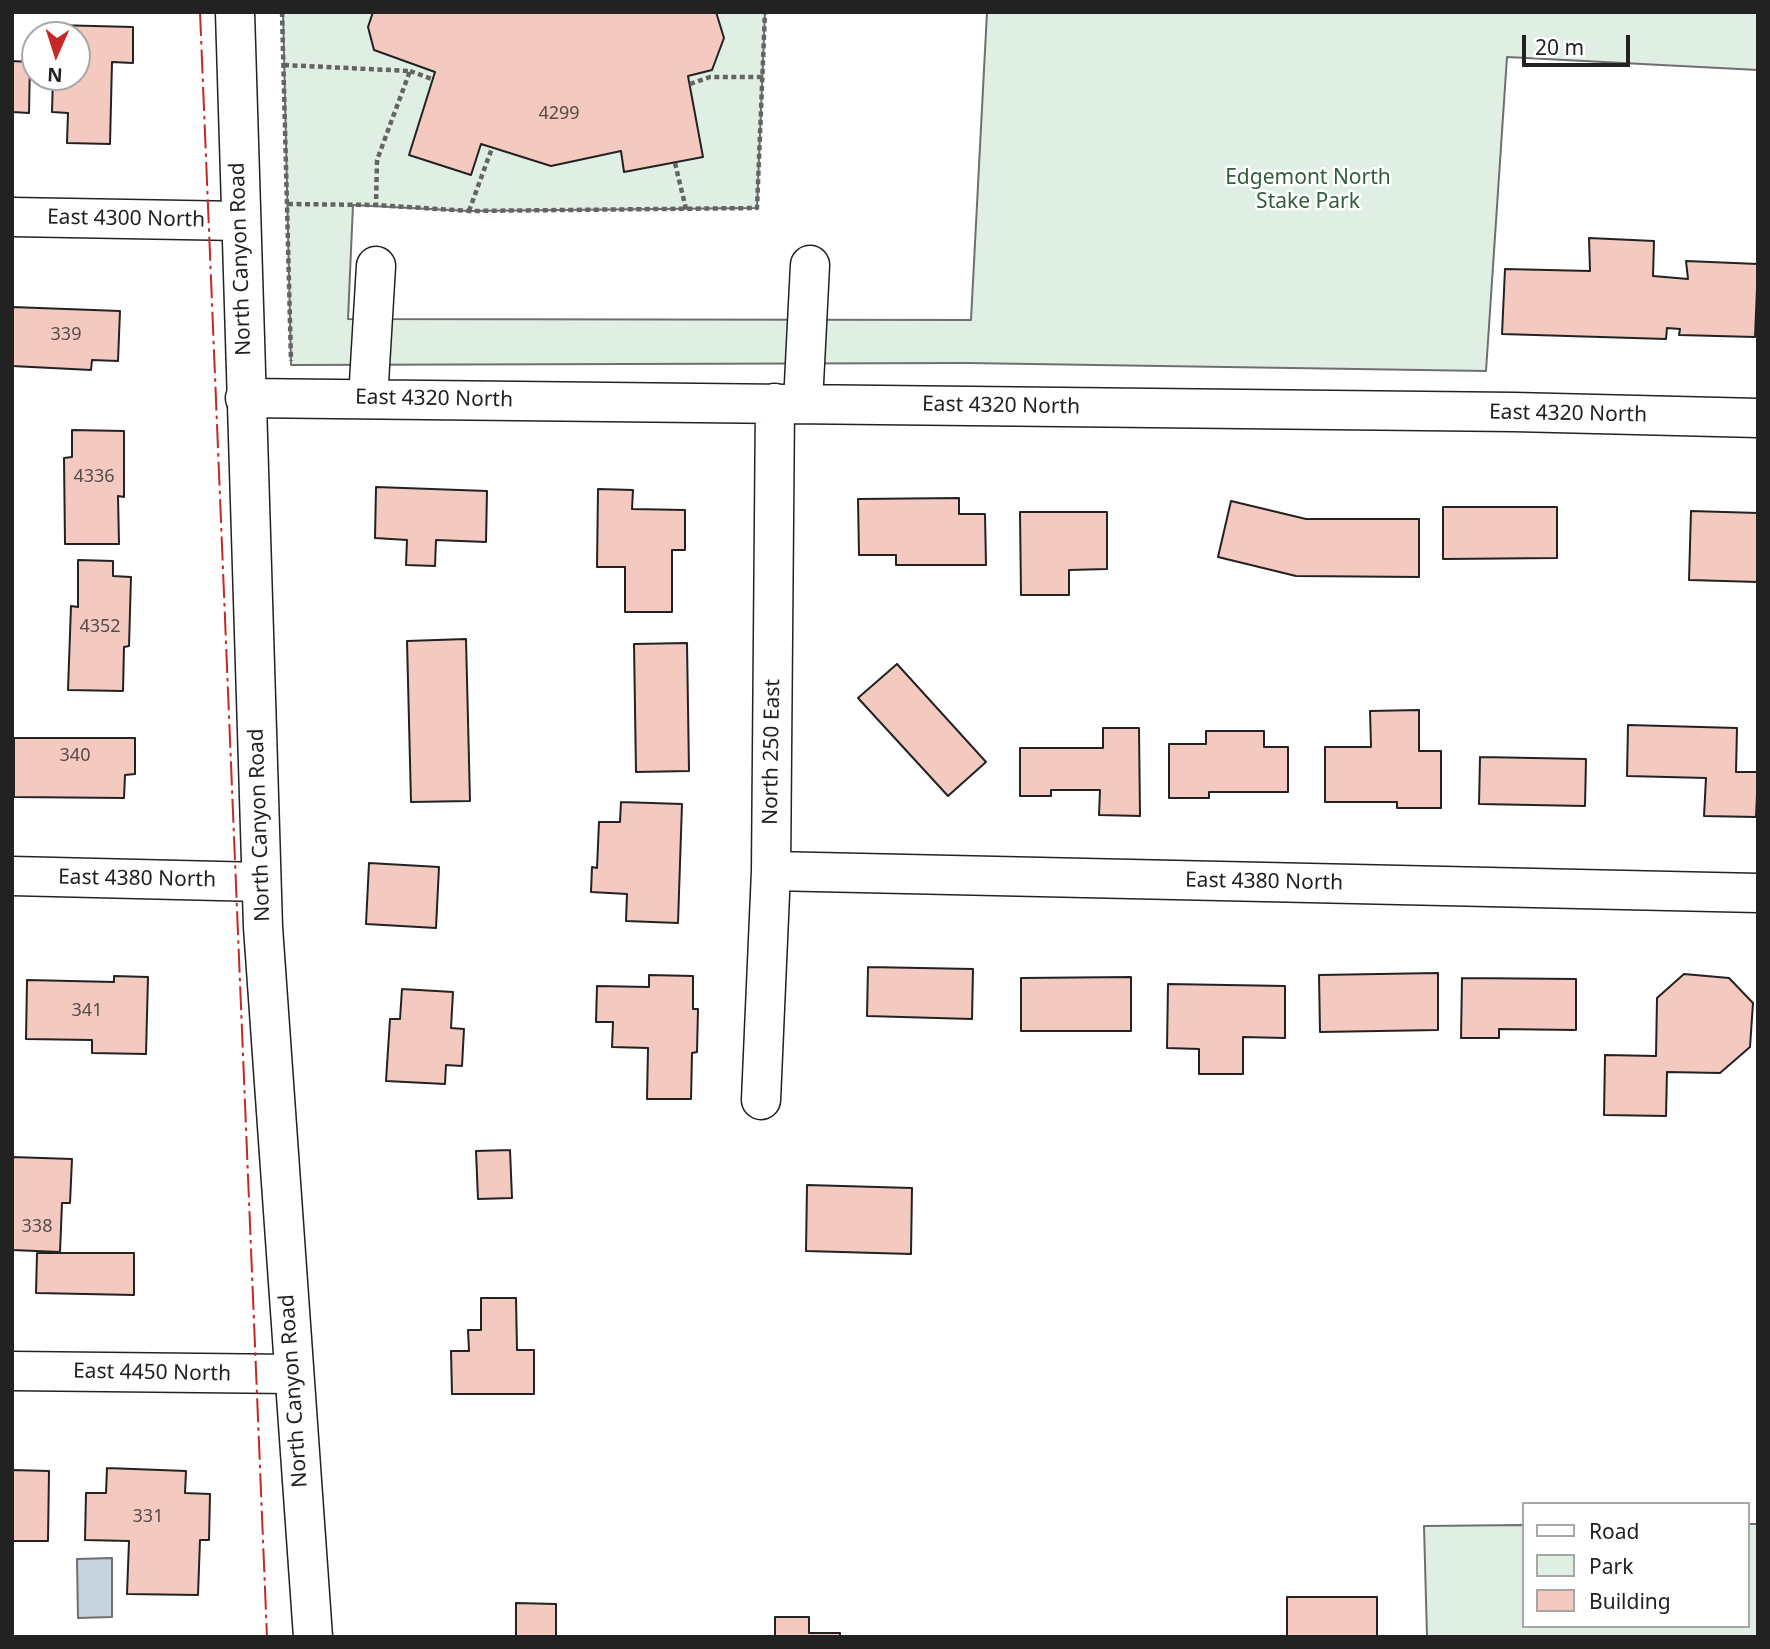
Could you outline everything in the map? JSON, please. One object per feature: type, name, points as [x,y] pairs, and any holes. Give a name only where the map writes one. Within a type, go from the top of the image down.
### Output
[{"type":"street","name":"North Canyon Road","points":[[234,12],[245,398],[256,640],[261,882],[313,1637]]},
{"type":"street","name":"East 4300 North","points":[[12,217],[240,221]]},
{"type":"street","name":"North 250 East","points":[[761,1100],[789,403],[810,265]]},
{"type":"street","points":[[368,398],[376,266]]},
{"type":"street","name":"East 4320 North","points":[[245,398],[1514,412],[1758,418]]},
{"type":"street","name":"East 4380 North","points":[[771,871],[1758,893]]},
{"type":"street","name":"East 4380 North","points":[[12,876],[261,882]]},
{"type":"street","name":"East 4450 North","points":[[12,1371],[293,1374]]},
{"type":"path","points":[[282,12],[291,365]]},
{"type":"path","points":[[288,204],[376,205],[469,211],[757,208],[765,12]]},
{"type":"path","points":[[284,65],[410,71],[432,79]]},
{"type":"path","points":[[376,205],[377,160],[410,71]]},
{"type":"path","points":[[690,83],[710,77],[763,77]]},
{"type":"path","points":[[469,211],[492,148]]},
{"type":"path","points":[[675,163],[686,209]]},
{"type":"green space","name":"Edgemont North Stake Park","points":[[283,12],[765,12],[757,208],[469,211],[353,205],[348,319],[971,320],[987,12],[1758,12],[1758,70],[1507,57],[1486,371],[966,363],[291,365]]},
{"type":"green space","points":[[1749,1524],[1758,1524],[1758,1637],[1427,1637],[1424,1526],[1522,1525],[1522,1628],[1749,1628]]},
{"type":"shaded area","points":[[112,1558],[112,1617],[78,1618],[77,1559]]},
{"type":"building","points":[[373,12],[716,12],[724,38],[712,70],[688,76],[703,157],[624,172],[621,151],[551,166],[481,144],[471,175],[409,155],[435,72],[374,50],[368,27]]},
{"type":"building","points":[[91,26],[133,27],[133,63],[112,62],[110,144],[67,143],[68,113],[52,112],[53,91],[91,91]]},
{"type":"building","points":[[12,61],[21,62],[21,91],[29,91],[29,113],[12,112]]},
{"type":"building","points":[[1589,238],[1654,241],[1653,276],[1688,279],[1686,261],[1758,264],[1755,337],[1679,335],[1680,329],[1667,328],[1666,339],[1502,334],[1505,269],[1590,271]]},
{"type":"building","points":[[12,307],[120,311],[118,361],[92,360],[91,370],[12,366]]},
{"type":"building","points":[[72,430],[124,431],[124,497],[118,496],[119,544],[65,544],[64,458],[72,457]]},
{"type":"building","points":[[376,487],[487,491],[486,542],[436,540],[435,566],[406,565],[407,540],[375,538]]},
{"type":"building","points":[[598,489],[633,490],[632,509],[685,510],[685,550],[672,550],[672,612],[625,612],[625,567],[597,567]]},
{"type":"building","points":[[959,498],[959,514],[985,514],[986,565],[896,565],[896,555],[859,555],[858,499]]},
{"type":"building","points":[[1231,501],[1306,519],[1419,519],[1419,577],[1296,576],[1218,557]]},
{"type":"building","points":[[1443,507],[1557,507],[1557,558],[1443,559]]},
{"type":"building","points":[[1691,511],[1758,513],[1758,582],[1689,580]]},
{"type":"building","points":[[1020,512],[1107,512],[1107,569],[1069,570],[1069,595],[1021,595]]},
{"type":"building","points":[[78,560],[113,561],[113,576],[131,577],[129,646],[124,647],[123,691],[68,690],[71,606],[78,607]]},
{"type":"building","points":[[466,639],[470,801],[411,802],[407,641]]},
{"type":"building","points":[[687,643],[689,771],[636,772],[634,644]]},
{"type":"building","points":[[897,664],[986,762],[948,796],[858,698]]},
{"type":"building","points":[[1419,710],[1419,751],[1441,751],[1441,808],[1397,808],[1397,802],[1325,802],[1325,747],[1371,747],[1370,711]]},
{"type":"building","points":[[1628,725],[1737,728],[1736,772],[1758,772],[1756,817],[1704,816],[1706,778],[1627,776]]},
{"type":"building","points":[[1103,728],[1139,728],[1140,816],[1099,815],[1100,790],[1051,790],[1051,796],[1020,796],[1020,748],[1103,748]]},
{"type":"building","points":[[1206,731],[1264,731],[1264,747],[1288,747],[1288,792],[1209,792],[1209,798],[1169,798],[1169,744],[1206,744]]},
{"type":"building","points":[[14,738],[135,738],[135,774],[125,775],[124,798],[14,797]]},
{"type":"building","points":[[1480,757],[1586,759],[1585,806],[1479,804]]},
{"type":"building","points":[[621,802],[682,804],[678,923],[626,921],[627,894],[591,892],[592,867],[597,868],[599,822],[620,822]]},
{"type":"building","points":[[369,863],[439,867],[436,928],[366,924]]},
{"type":"building","points":[[868,967],[973,969],[972,1019],[867,1016]]},
{"type":"building","points":[[1438,973],[1438,1030],[1320,1032],[1319,975]]},
{"type":"building","points":[[1684,974],[1729,978],[1753,1003],[1750,1047],[1720,1073],[1667,1072],[1666,1116],[1604,1115],[1605,1055],[1656,1056],[1657,998]]},
{"type":"building","points":[[649,975],[693,976],[693,1009],[698,1009],[697,1052],[692,1053],[691,1099],[647,1099],[648,1048],[612,1047],[613,1022],[596,1022],[597,986],[649,987]]},
{"type":"building","points":[[114,976],[148,977],[146,1054],[92,1053],[92,1040],[26,1039],[27,980],[114,982]]},
{"type":"building","points":[[1131,977],[1131,1031],[1021,1031],[1021,978]]},
{"type":"building","points":[[1462,978],[1576,979],[1576,1030],[1499,1029],[1499,1038],[1461,1038]]},
{"type":"building","points":[[1168,984],[1285,986],[1285,1038],[1243,1037],[1243,1074],[1199,1074],[1199,1049],[1167,1048]]},
{"type":"building","points":[[402,989],[453,992],[451,1028],[464,1029],[462,1066],[446,1065],[445,1084],[386,1081],[390,1019],[400,1019]]},
{"type":"building","points":[[510,1150],[512,1198],[478,1199],[476,1151]]},
{"type":"building","points":[[12,1157],[72,1159],[70,1203],[62,1203],[60,1252],[12,1250]]},
{"type":"building","points":[[807,1185],[912,1188],[911,1254],[806,1251]]},
{"type":"building","points":[[37,1253],[134,1253],[134,1295],[36,1293]]},
{"type":"building","points":[[481,1298],[516,1298],[517,1350],[534,1350],[534,1394],[452,1394],[451,1351],[469,1351],[468,1330],[481,1330]]},
{"type":"building","points":[[107,1468],[186,1471],[185,1493],[210,1494],[209,1540],[200,1540],[198,1595],[127,1594],[129,1541],[85,1540],[86,1493],[106,1493]]},
{"type":"building","points":[[12,1470],[49,1471],[48,1541],[12,1541]]},
{"type":"building","points":[[1287,1597],[1377,1597],[1377,1637],[1287,1637]]},
{"type":"building","points":[[516,1603],[556,1604],[556,1637],[516,1637]]},
{"type":"building","points":[[775,1617],[809,1617],[809,1633],[840,1633],[840,1637],[775,1637]]},
{"type":"power","points":[[200,12],[267,1637]]}]
